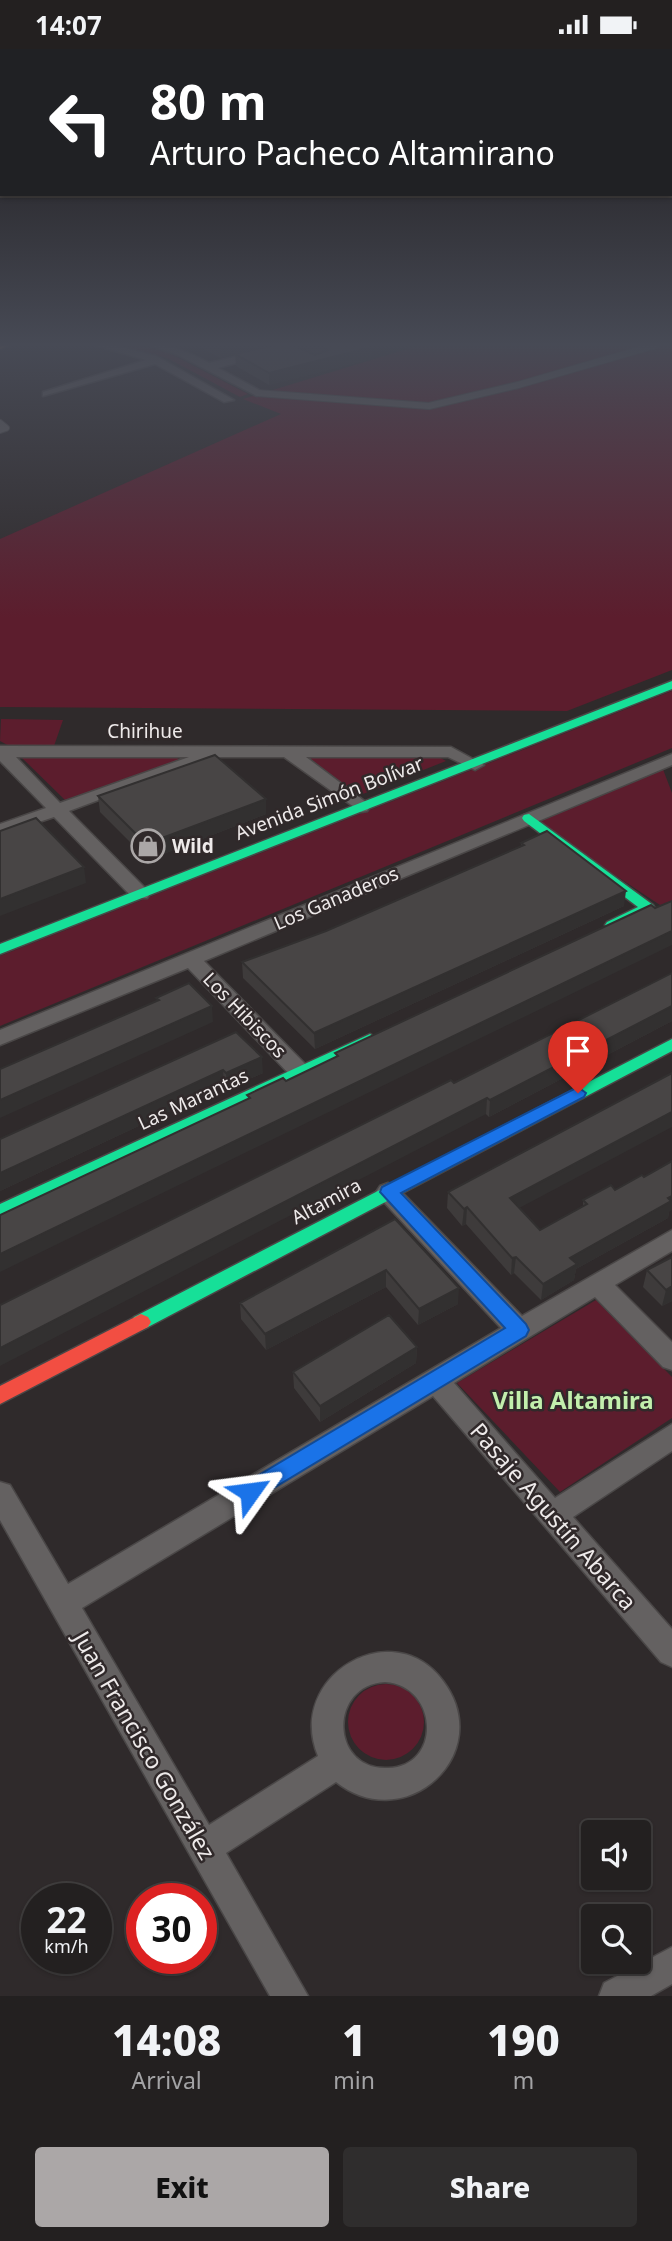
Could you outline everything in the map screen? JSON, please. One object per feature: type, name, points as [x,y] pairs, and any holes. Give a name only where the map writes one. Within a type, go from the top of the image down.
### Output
[{"type":"street","name":"Avenida Simón Bolívar","points":[[0,949],[475,765],[672,685]]},
{"type":"street","name":"Chirihue","points":[[1,751],[451,752],[475,765]]},
{"type":"street","points":[[1,751],[140,894]]},
{"type":"street","points":[[0,830],[220,752]]},
{"type":"street","points":[[288,752],[361,807]]},
{"type":"street","name":"Los Ganaderos","points":[[0,1038],[672,759]]},
{"type":"street","points":[[529,818],[648,908],[598,932]]},
{"type":"street","name":"Los Hibiscos","points":[[191,959],[300,1072]]},
{"type":"street","name":"Las Marantas","points":[[0,1212],[387,1031]]},
{"type":"street","name":"Altamira","points":[[0,1396],[672,1044]]},
{"type":"street","points":[[388,1192],[519,1330]]},
{"type":"street","points":[[64,1603],[672,1239]]},
{"type":"street","points":[[597,1283],[672,1359]]},
{"type":"street","name":"Pasaje Agustín Abarca","points":[[435,1380],[672,1652]]},
{"type":"street","points":[[553,1515],[672,1436]]},
{"type":"street","name":"Juan Francisco González","points":[[0,1494],[202,1848],[290,1996]]},
{"type":"street","points":[[202,1848],[338,1762]]},
{"type":"street","points":[[617,1996],[672,1964]]},
{"type":"shaded area","points":[[232,436],[672,436],[672,670],[567,711],[0,707],[0,539]]},
{"type":"shaded area","points":[[672,691],[672,748],[0,1026],[0,956]]},
{"type":"shaded area","points":[[1,719],[63,720],[54,746],[13,748],[0,741]]},
{"type":"shaded area","points":[[307,756],[437,756],[446,761],[358,796]]},
{"type":"shaded area","points":[[175,757],[181,760],[65,800],[22,758]]},
{"type":"shaded area","points":[[661,764],[672,793],[672,913],[529,818]]},
{"type":"shaded area","name":"Villa Altamira","points":[[596,1300],[672,1377],[672,1418],[560,1492],[457,1383]]},
{"type":"shaded area","points":[[386,1684],[400,1687],[413,1695],[421,1708],[424,1722],[421,1736],[413,1749],[400,1757],[386,1760],[372,1757],[359,1749],[351,1736],[348,1722],[351,1708],[359,1695],[372,1687]]},
{"type":"building","points":[[215,755],[266,799],[146,844],[98,796]]},
{"type":"building","points":[[36,818],[84,867],[0,899],[0,831]]},
{"type":"building","points":[[547,831],[626,891],[314,1033],[242,962],[326,931],[524,845],[521,843]]},
{"type":"building","points":[[672,901],[672,931],[0,1254],[0,1215],[250,1098],[247,1095],[283,1078],[286,1081],[338,1056],[335,1053],[651,905],[655,908]]},
{"type":"building","points":[[672,973],[672,1006],[0,1348],[0,1305]]},
{"type":"building","points":[[189,983],[212,1006],[0,1100],[0,1069],[159,1000],[156,998]]},
{"type":"building","points":[[236,1032],[262,1057],[226,1073],[223,1070],[0,1173],[0,1139]]},
{"type":"building","points":[[672,1073],[672,1112],[510,1198],[540,1230],[587,1204],[583,1200],[611,1185],[615,1190],[672,1161],[672,1196],[668,1198],[671,1201],[570,1258],[577,1264],[543,1284],[516,1257],[512,1258],[467,1207],[464,1209],[448,1192]]},
{"type":"building","points":[[395,1219],[459,1288],[419,1309],[386,1270],[265,1334],[240,1303]]},
{"type":"building","points":[[672,1257],[672,1286],[666,1290],[647,1270]]},
{"type":"building","points":[[389,1315],[417,1347],[320,1406],[293,1372]]},
{"type":"traffic: fast","points":[[0,949],[672,685]]},
{"type":"traffic: fast","points":[[529,818],[648,908],[612,925]]},
{"type":"traffic: fast","points":[[0,1212],[370,1039]]},
{"type":"traffic: fast","points":[[141,1322],[672,1044]]},
{"type":"traffic: jam","points":[[0,1396],[141,1322]]},
{"type":"place","name":"Wild","points":[[148,846]]},
{"type":"district","name":"Villa Altamira","points":[[573,1399]]},
{"type":"route","points":[[250,1492],[519,1330],[388,1192],[578,1093]]}]
